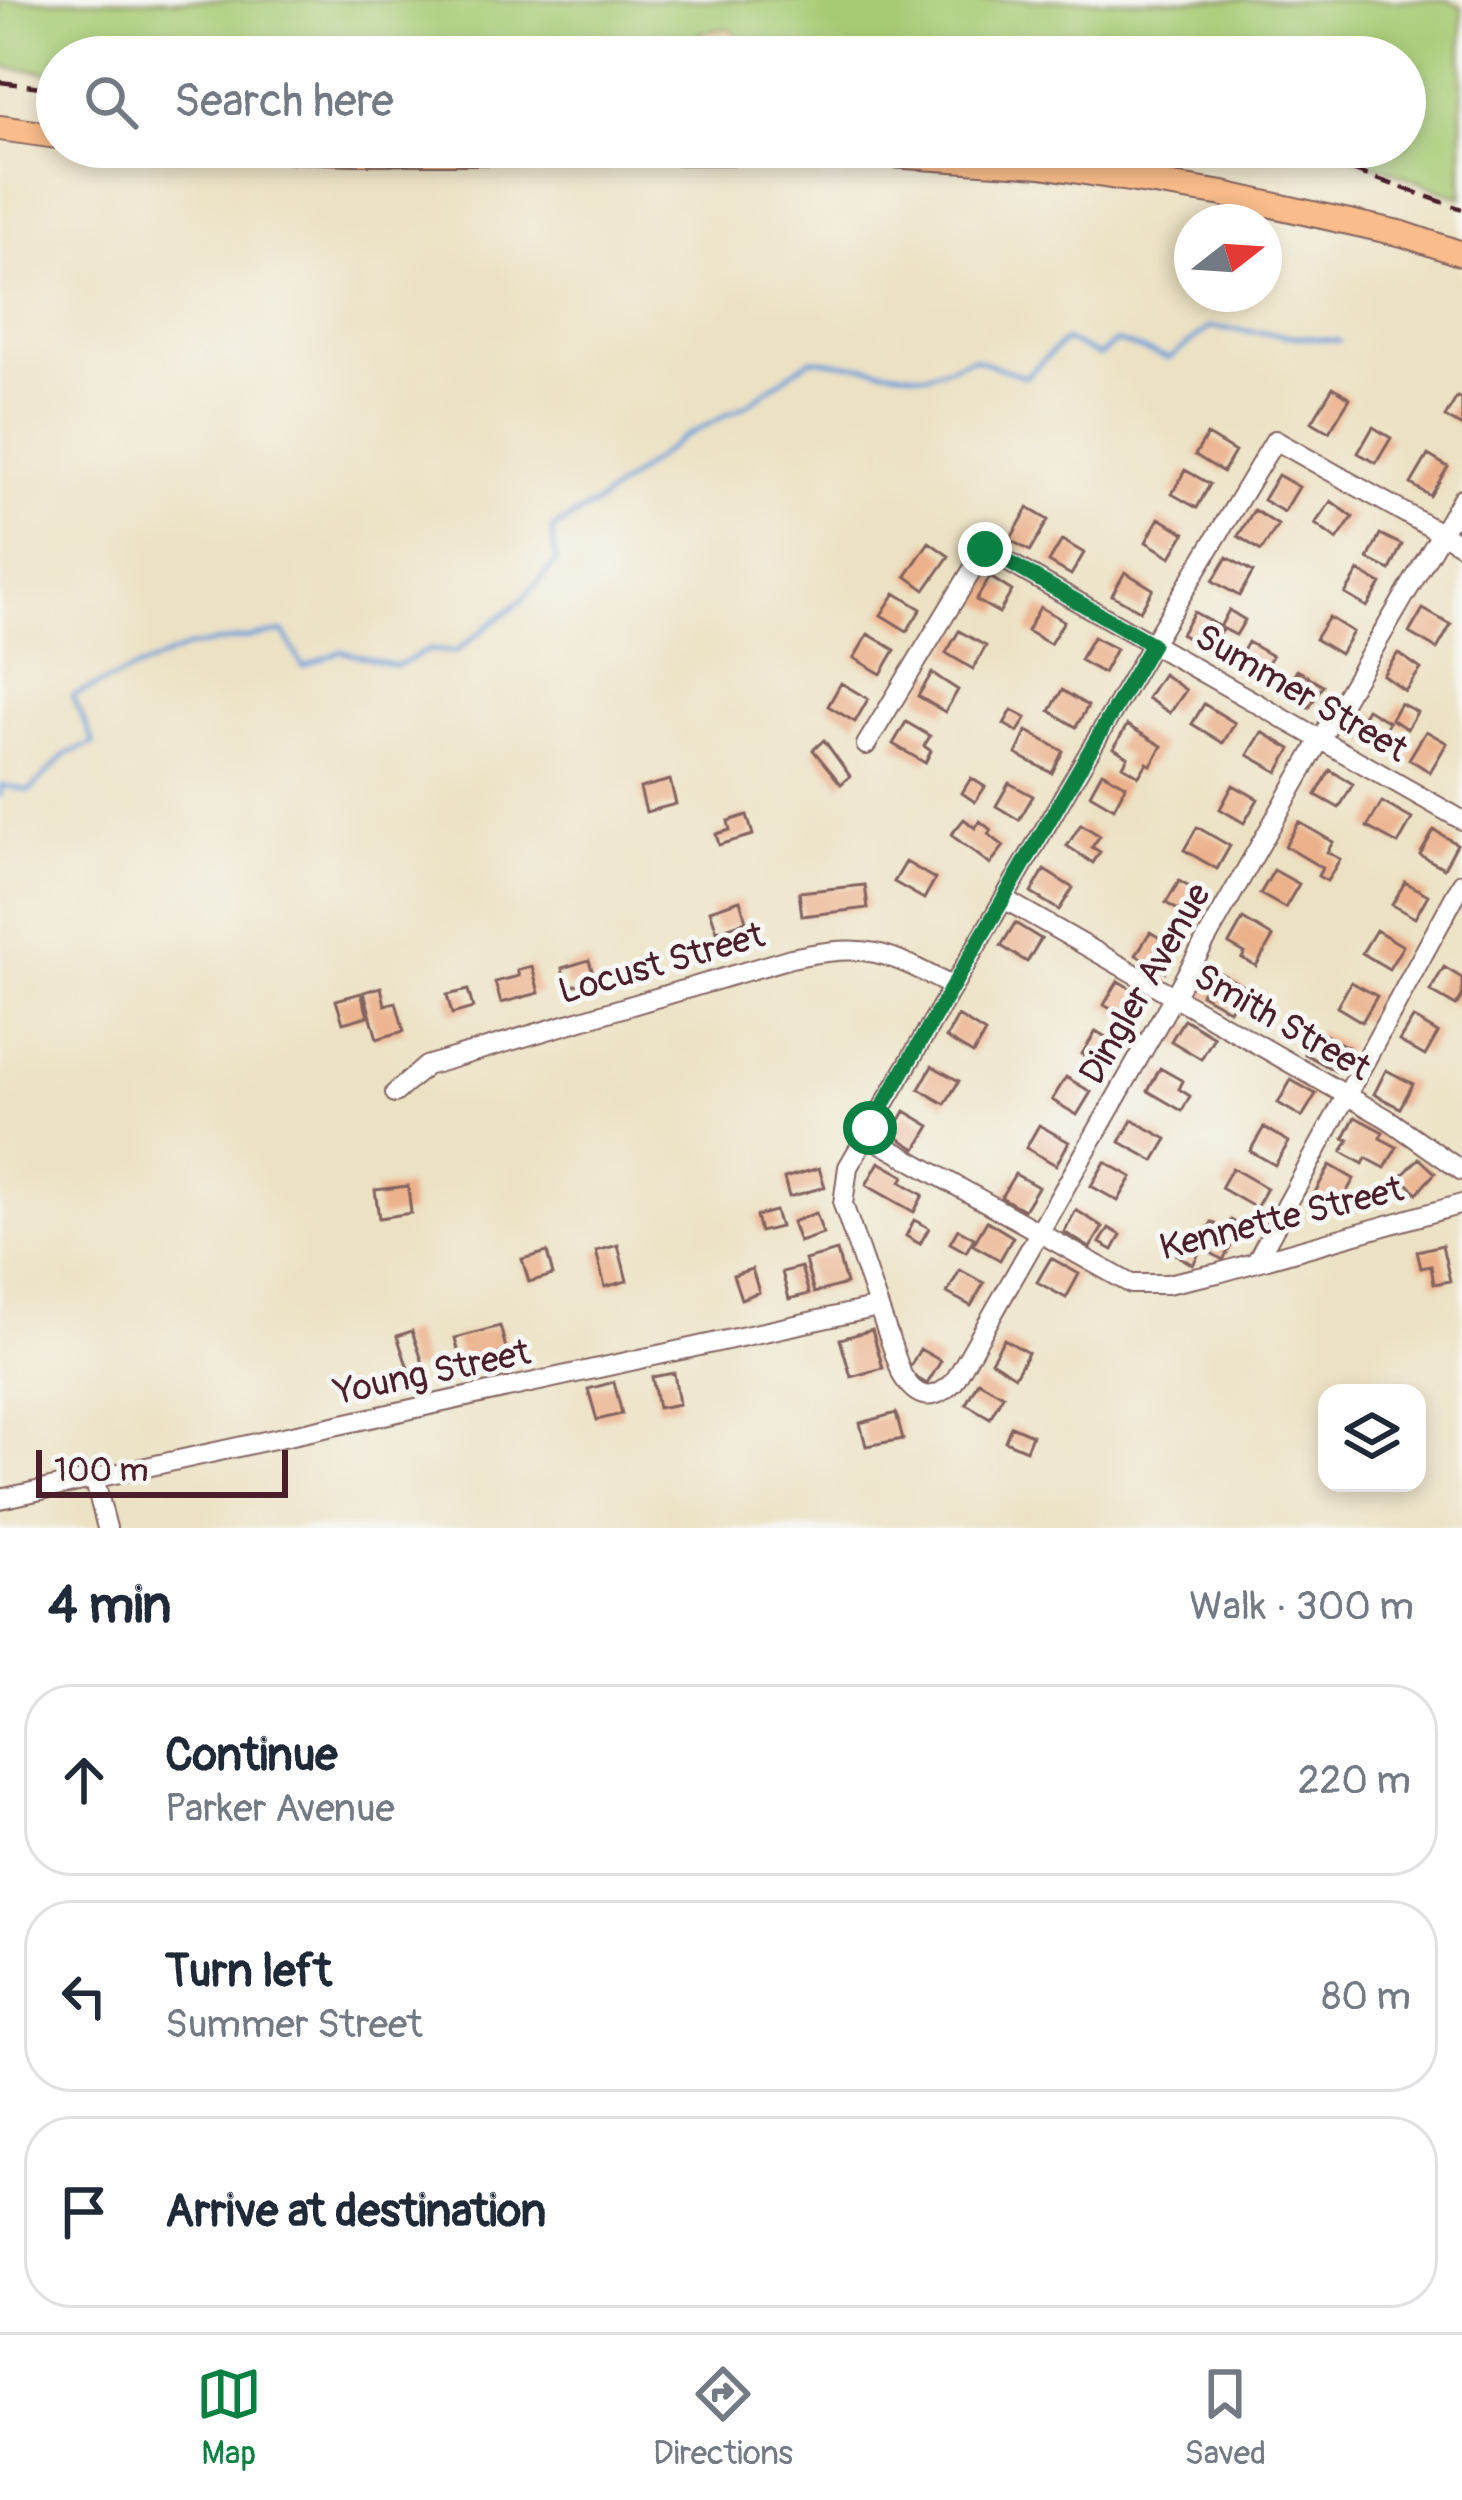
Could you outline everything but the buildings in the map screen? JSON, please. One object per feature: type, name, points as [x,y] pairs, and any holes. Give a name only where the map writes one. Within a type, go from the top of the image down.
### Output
[{"type":"main road","points":[[0,128],[36,133]]},
{"type":"main road","points":[[1060,168],[1223,194],[1402,234],[1462,254]]},
{"type":"street","points":[[878,1307],[843,1204],[848,1167],[1275,440],[1462,545]]},
{"type":"street","name":"Dingler Avenue","points":[[878,1307],[910,1389],[926,1396],[942,1394],[954,1382],[1462,498]]},
{"type":"street","name":"Summer Street","points":[[866,745],[985,549],[1462,820]]},
{"type":"street","points":[[1257,1260],[1462,884]]},
{"type":"street","name":"Smith Street","points":[[1004,899],[1388,1119],[1462,1171]]},
{"type":"street","name":"Locust Street","points":[[395,1093],[426,1066],[769,964],[832,950],[869,950],[899,958],[953,987]]},
{"type":"street","name":"Kennette Street","points":[[866,1135],[1131,1284],[1167,1284],[1218,1273],[1462,1204]]},
{"type":"street","name":"Young Street","points":[[0,1498],[878,1307]]},
{"type":"street","points":[[94,1478],[107,1528]]},
{"type":"green space","points":[[0,0],[1447,0],[1462,7],[1462,198],[1383,168],[1426,168],[1426,36],[36,36],[36,71],[0,67]]},
{"type":"sand","points":[[728,28],[737,36],[697,36]]},
{"type":"waterway","points":[[0,796],[2,785],[30,791],[66,754],[94,743],[72,696],[188,647],[284,632],[303,667],[341,651],[396,666],[429,650],[455,652],[522,600],[556,562],[552,529],[599,502],[682,438],[748,404],[811,359],[926,375],[973,358],[1025,377],[1065,340],[1099,356],[1116,341],[1169,359],[1210,327],[1339,341]]},
{"type":"railway","points":[[0,82],[36,86]]},
{"type":"railway","points":[[1347,168],[1462,209]]},
{"type":"route","points":[[870,1128],[1152,644],[985,549]]}]
